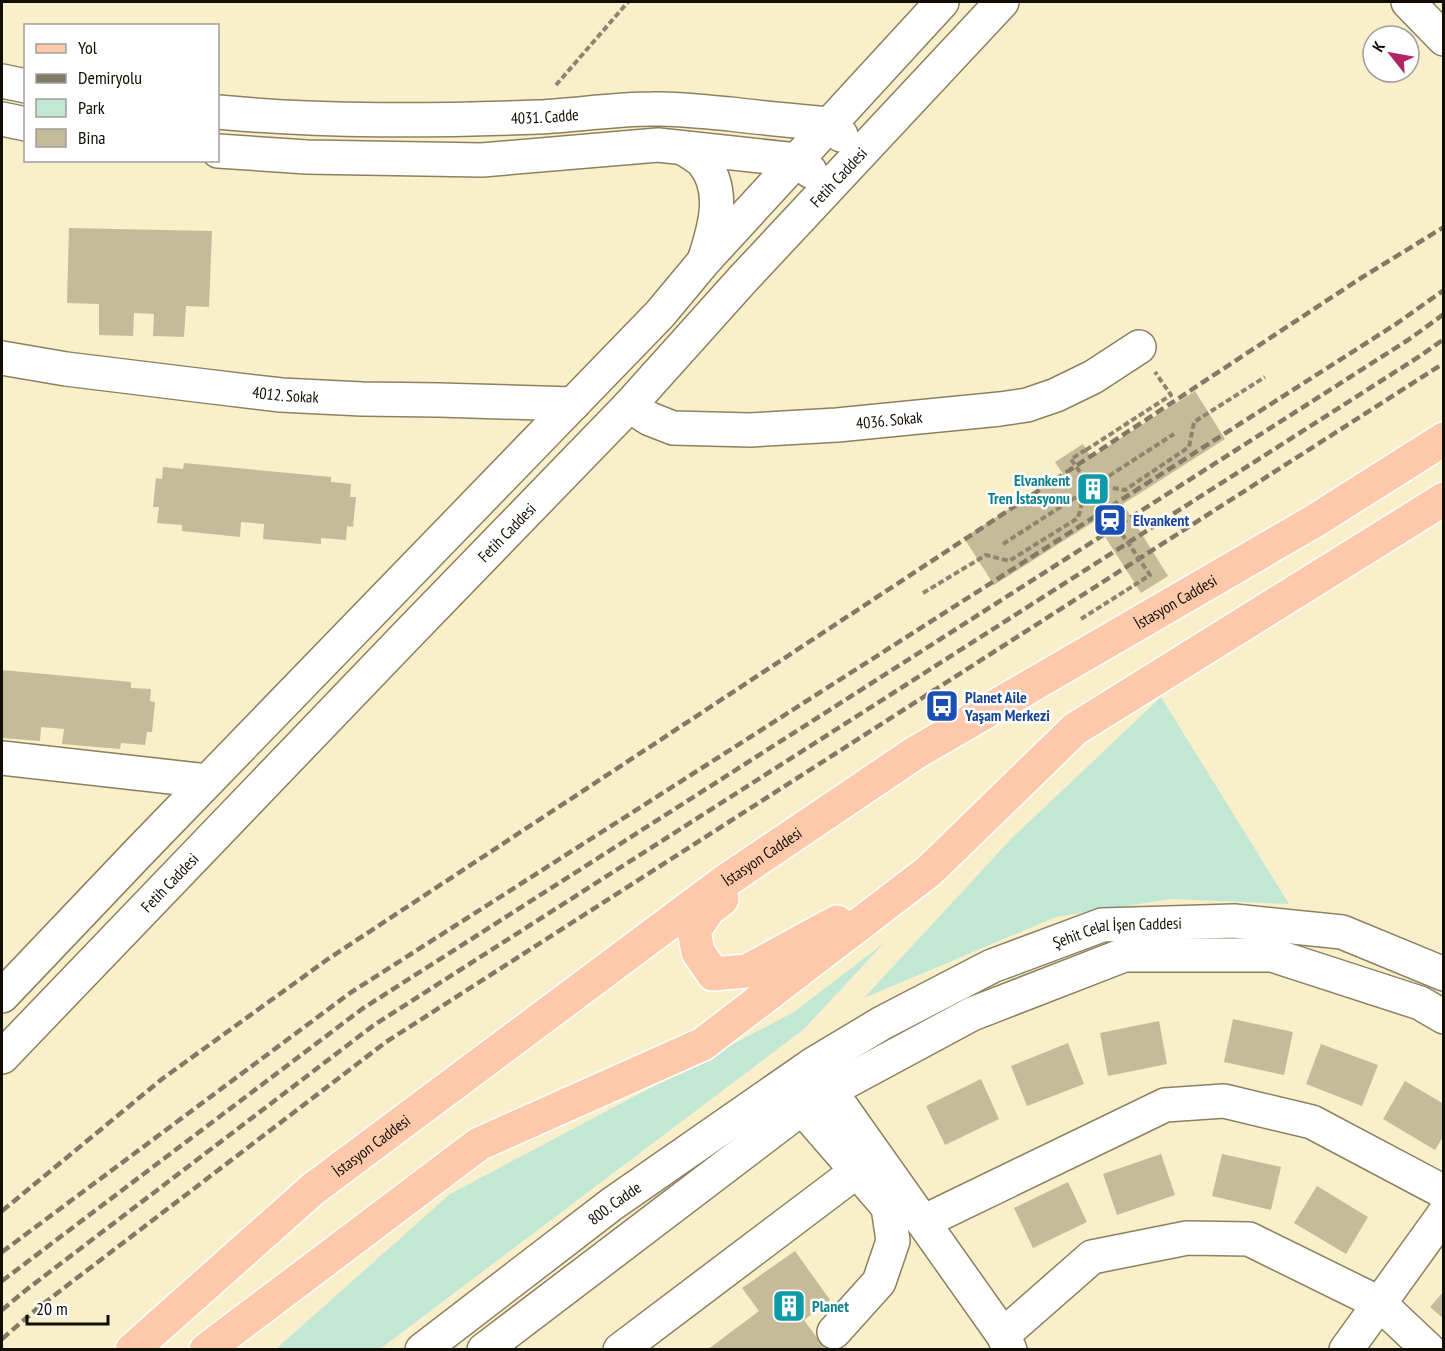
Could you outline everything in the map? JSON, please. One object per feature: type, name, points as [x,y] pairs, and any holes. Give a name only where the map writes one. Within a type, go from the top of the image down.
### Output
[{"type":"main road","name":"İstasyon Caddesi","points":[[132,1350],[313,1189],[714,890],[915,753],[1316,520],[1443,439]]},
{"type":"main road","points":[[206,1350],[479,1144],[704,1044],[929,871],[1075,729],[1443,499]]},
{"type":"main road","points":[[792,836],[708,910],[694,931],[698,952],[713,974],[747,971],[929,871]]},
{"type":"street","points":[[2,996],[660,314],[705,260],[942,2]]},
{"type":"street","name":"Fetih Caddesi","points":[[2,1057],[630,406],[743,279],[1002,2]]},
{"type":"street","points":[[1408,2],[1443,39]]},
{"type":"street","points":[[2,81],[24,86]]},
{"type":"street","name":"4031. Cadde","points":[[219,112],[358,120],[446,120],[542,117],[653,108],[829,124]]},
{"type":"street","points":[[2,119],[24,124]]},
{"type":"street","points":[[829,124],[861,152]]},
{"type":"street","points":[[219,150],[307,157],[482,160],[658,145],[797,160],[829,188]]},
{"type":"street","points":[[683,148],[702,161],[712,180],[717,203],[715,228],[705,260]]},
{"type":"street","name":"4036. Sokak","points":[[630,406],[650,419],[673,428],[750,430],[837,425],[1000,409],[1027,405],[1056,395],[1093,377],[1139,347]]},
{"type":"street","name":"4012. Sokak","points":[[2,358],[66,369],[281,394],[362,399],[573,404]]},
{"type":"street","points":[[2,758],[207,781]]},
{"type":"street","name":"Şehit Celal İşen Caddesi","points":[[820,1078],[882,1023],[992,966],[1102,925],[1234,921],[1342,932],[1443,974]]},
{"type":"street","name":"Şehit Celal İşen Caddesi","points":[[820,1078],[972,1014],[1124,955],[1272,955],[1420,1003],[1443,1017]]},
{"type":"street","points":[[820,1078],[1006,1342],[1092,1257],[1187,1238],[1249,1239],[1379,1303],[1429,1350]]},
{"type":"street","name":"800. Cadde","points":[[422,1350],[612,1204],[820,1078]]},
{"type":"street","points":[[793,1096],[888,1207],[893,1241],[879,1282],[834,1332]]},
{"type":"street","name":"800. Cadde","points":[[484,1350],[793,1096]]},
{"type":"street","points":[[923,1222],[1165,1105],[1224,1101],[1312,1122],[1443,1192]]},
{"type":"street","points":[[620,1350],[857,1171]]},
{"type":"street","points":[[1346,1350],[1443,1214]]},
{"type":"path","points":[[542,117],[544,98],[628,2]]},
{"type":"path","points":[[1095,485],[1125,490],[1189,447],[1194,422],[1265,377]]},
{"type":"path","points":[[1075,622],[1150,576],[1071,459],[1171,395]]},
{"type":"path","points":[[1003,544],[1174,434]]},
{"type":"path","points":[[923,593],[986,555],[1009,561],[1078,518],[1085,491]]},
{"type":"green space","points":[[1161,697],[1289,904],[1171,899],[1056,917],[864,998],[1011,839]]},
{"type":"green space","points":[[884,943],[804,1029],[380,1349],[275,1350],[450,1194],[794,1012]]},
{"type":"building","points":[[69,228],[212,231],[209,307],[186,306],[184,337],[153,336],[154,314],[134,313],[133,336],[99,335],[99,304],[67,303]]},
{"type":"building","name":"Elvankent Tren İstasyonu","points":[[1195,391],[1225,439],[1123,504],[1168,576],[1141,593],[1095,521],[994,585],[964,538],[1063,474],[1055,462],[1083,444],[1091,457]]},
{"type":"building","points":[[184,463],[331,477],[331,482],[351,484],[350,497],[356,497],[353,527],[347,526],[346,540],[321,538],[321,544],[263,539],[264,524],[241,522],[240,537],[182,531],[182,525],[157,523],[159,507],[153,507],[156,478],[162,479],[163,467],[183,469]]},
{"type":"building","points":[[2,670],[131,682],[131,688],[151,689],[150,701],[155,702],[152,732],[147,732],[145,745],[121,743],[120,749],[62,744],[64,729],[41,727],[40,741],[2,738]]},
{"type":"building","points":[[1233,1019],[1293,1032],[1284,1075],[1224,1062]]},
{"type":"building","points":[[1159,1021],[1167,1064],[1108,1076],[1100,1033]]},
{"type":"building","points":[[1068,1043],[1084,1084],[1027,1106],[1011,1066]]},
{"type":"building","points":[[1321,1044],[1378,1065],[1362,1106],[1306,1084]]},
{"type":"building","points":[[981,1079],[999,1119],[945,1145],[926,1106]]},
{"type":"building","points":[[1405,1081],[1444,1104],[1444,1135],[1435,1150],[1383,1119]]},
{"type":"building","points":[[1161,1154],[1175,1195],[1117,1215],[1103,1174]]},
{"type":"building","points":[[1222,1154],[1281,1167],[1271,1210],[1212,1196]]},
{"type":"building","points":[[1068,1182],[1087,1222],[1033,1248],[1014,1208]]},
{"type":"building","points":[[1317,1186],[1368,1217],[1346,1254],[1294,1223]]},
{"type":"building","name":"Planet","points":[[795,1251],[830,1300],[804,1320],[826,1350],[707,1350],[759,1311],[742,1288]]},
{"type":"building","points":[[1444,1291],[1444,1319],[1430,1307]]},
{"type":"railway","points":[[2,1211],[162,1079],[328,959],[1361,278],[1444,227]]},
{"type":"railway","points":[[2,1252],[350,993],[1396,324],[1444,290]]},
{"type":"railway","points":[[2,1281],[362,1009],[1408,340],[1444,314]]},
{"type":"railway","points":[[2,1310],[374,1025],[1444,339]]},
{"type":"railway","points":[[2,1339],[39,1307],[386,1042],[1444,363]]},
{"type":"place","name":"Elvankent Tren İstasyonu","points":[[1093,489]]},
{"type":"place","name":"Elvankent","points":[[1110,520]]},
{"type":"place","name":"Planet Aile Yaşam Merkezi","points":[[942,706]]},
{"type":"place","name":"Planet","points":[[789,1306]]}]
